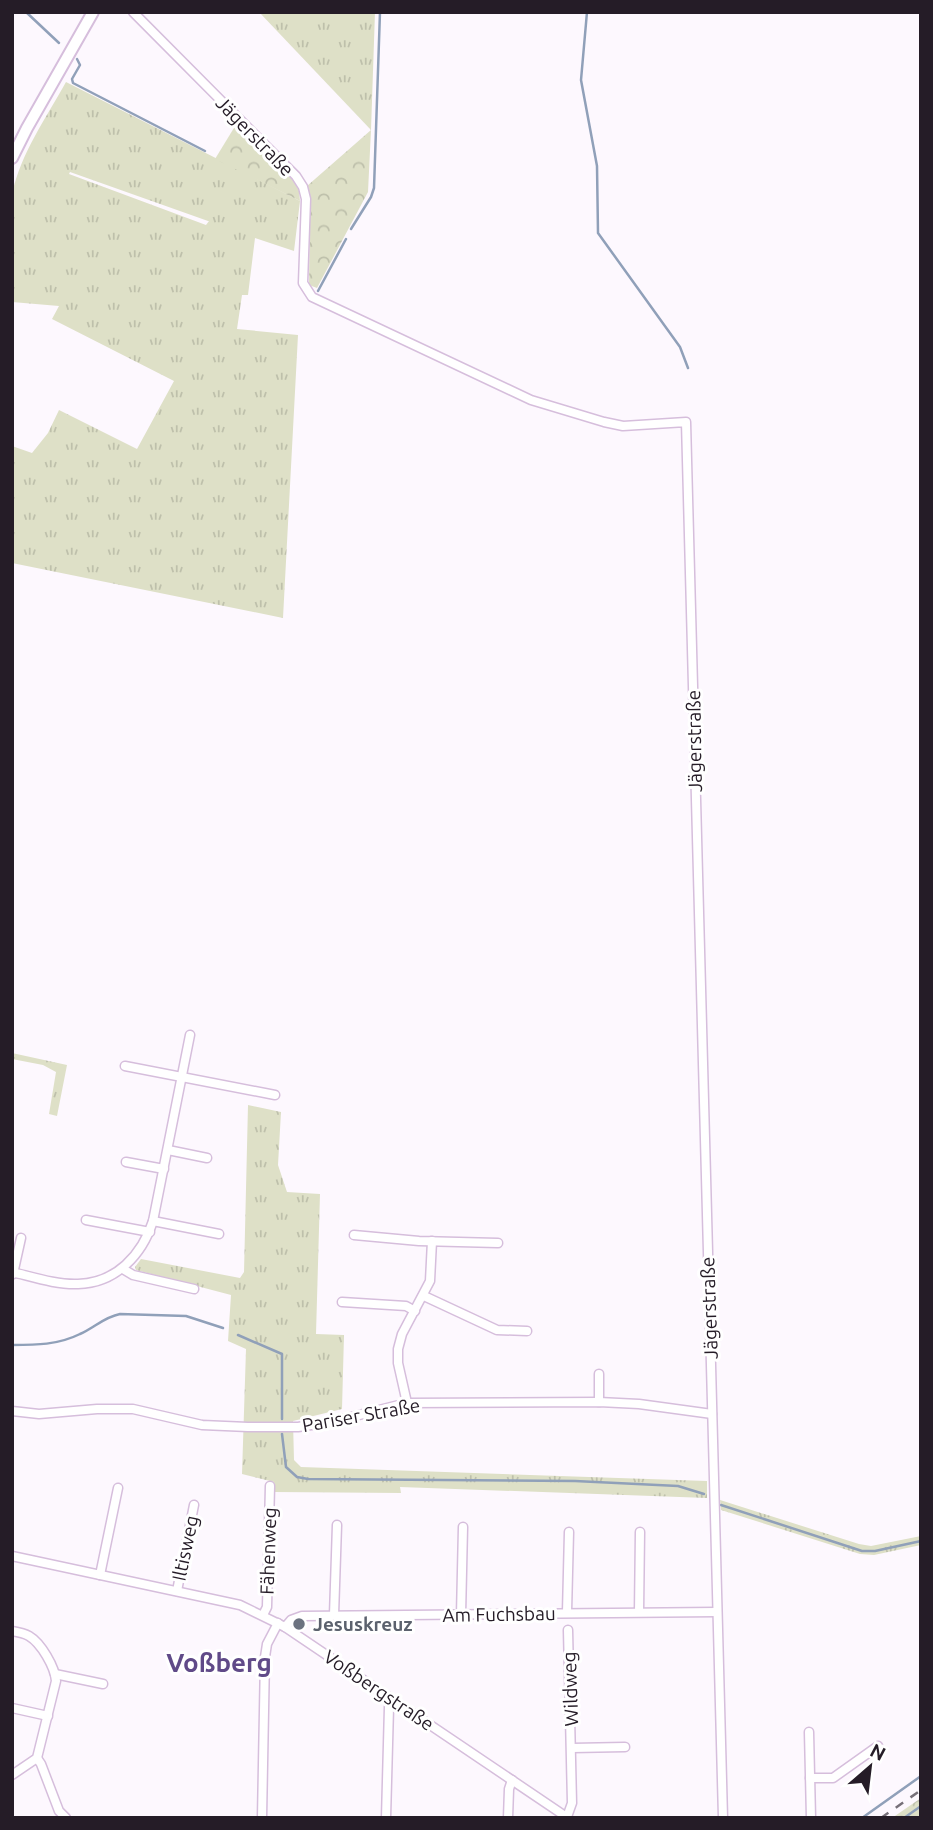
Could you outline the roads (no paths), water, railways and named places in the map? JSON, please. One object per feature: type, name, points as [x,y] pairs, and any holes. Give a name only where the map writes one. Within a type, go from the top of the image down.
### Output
[{"type":"main road","points":[[12,158],[93,12]]},
{"type":"street","name":"Jägerstraße","points":[[133,12],[296,176],[303,187],[306,199],[303,283],[312,296],[531,400],[623,425],[686,422],[723,1818]]},
{"type":"street","points":[[21,1238],[13,1274],[78,1284],[103,1279],[123,1269],[136,1256],[150,1232],[153,1221],[190,1035]]},
{"type":"street","points":[[125,1066],[275,1095]]},
{"type":"street","points":[[168,1150],[207,1158]]},
{"type":"street","points":[[126,1162],[164,1170]]},
{"type":"street","points":[[86,1220],[150,1232]]},
{"type":"street","points":[[153,1221],[219,1234]]},
{"type":"street","points":[[354,1234],[432,1241],[498,1243]]},
{"type":"street","points":[[407,1403],[398,1363],[398,1349],[402,1334],[430,1281],[432,1241]]},
{"type":"street","points":[[123,1269],[133,1275],[194,1289]]},
{"type":"street","points":[[424,1296],[497,1330],[527,1331]]},
{"type":"street","points":[[342,1302],[406,1306],[415,1311]]},
{"type":"street","points":[[599,1374],[599,1402]]},
{"type":"street","name":"Pariser Straße","points":[[12,1411],[62,1414],[97,1409],[133,1409],[202,1425],[298,1427],[331,1422],[407,1403],[599,1402],[639,1404],[712,1414]]},
{"type":"street","name":"Fähenweg","points":[[263,1615],[267,1607],[270,1486]]},
{"type":"street","points":[[100,1575],[118,1488]]},
{"type":"street","name":"Iltisweg","points":[[177,1591],[194,1505]]},
{"type":"street","points":[[334,1615],[337,1525]]},
{"type":"street","points":[[461,1615],[463,1527]]},
{"type":"street","points":[[567,1612],[569,1532]]},
{"type":"street","points":[[639,1612],[640,1532]]},
{"type":"street","name":"Voßbergstraße","points":[[12,1556],[240,1605],[263,1615],[568,1818]]},
{"type":"street","name":"Am Fuchsbau","points":[[281,1625],[302,1616],[334,1615],[517,1616],[567,1612],[717,1612]]},
{"type":"street","points":[[262,1818],[265,1657],[267,1644],[281,1625]]},
{"type":"street","name":"Wildweg","points":[[568,1630],[572,1748],[572,1803],[568,1818]]},
{"type":"street","points":[[12,1631],[34,1639],[55,1674],[37,1758],[59,1811],[66,1818]]},
{"type":"street","points":[[55,1674],[103,1684]]},
{"type":"street","points":[[386,1818],[388,1707],[393,1700]]},
{"type":"street","points":[[12,1708],[48,1716]]},
{"type":"street","points":[[808,1732],[811,1818]]},
{"type":"street","points":[[810,1778],[833,1778],[878,1746]]},
{"type":"street","name":"Wildweg","points":[[572,1748],[625,1747]]},
{"type":"street","points":[[12,1774],[37,1758]]},
{"type":"street","points":[[508,1818],[512,1780]]},
{"type":"waterway","points":[[26,12],[59,43]]},
{"type":"waterway","points":[[351,229],[374,188],[380,12]]},
{"type":"waterway","points":[[587,12],[581,80],[597,166],[598,233],[680,347],[688,368]]},
{"type":"waterway","points":[[77,59],[80,65],[72,79],[73,83],[205,151]]},
{"type":"waterway","points":[[318,291],[346,239]]},
{"type":"waterway","points":[[12,1345],[72,1338],[120,1314],[186,1316],[223,1328]]},
{"type":"waterway","points":[[238,1335],[282,1354],[282,1419]]},
{"type":"waterway","points":[[282,1434],[286,1467],[297,1477],[308,1479],[575,1481],[678,1486],[704,1494]]},
{"type":"waterway","points":[[721,1505],[862,1551],[875,1551],[921,1541]]},
{"type":"waterway","points":[[862,1818],[921,1776]]},
{"type":"waterway","points":[[904,1818],[921,1806]]},
{"type":"railway","points":[[881,1818],[921,1790]]},
{"type":"place","name":"Jesuskreuz","points":[[299,1624]]},
{"type":"district","name":"Voßberg","points":[[219,1662]]}]
